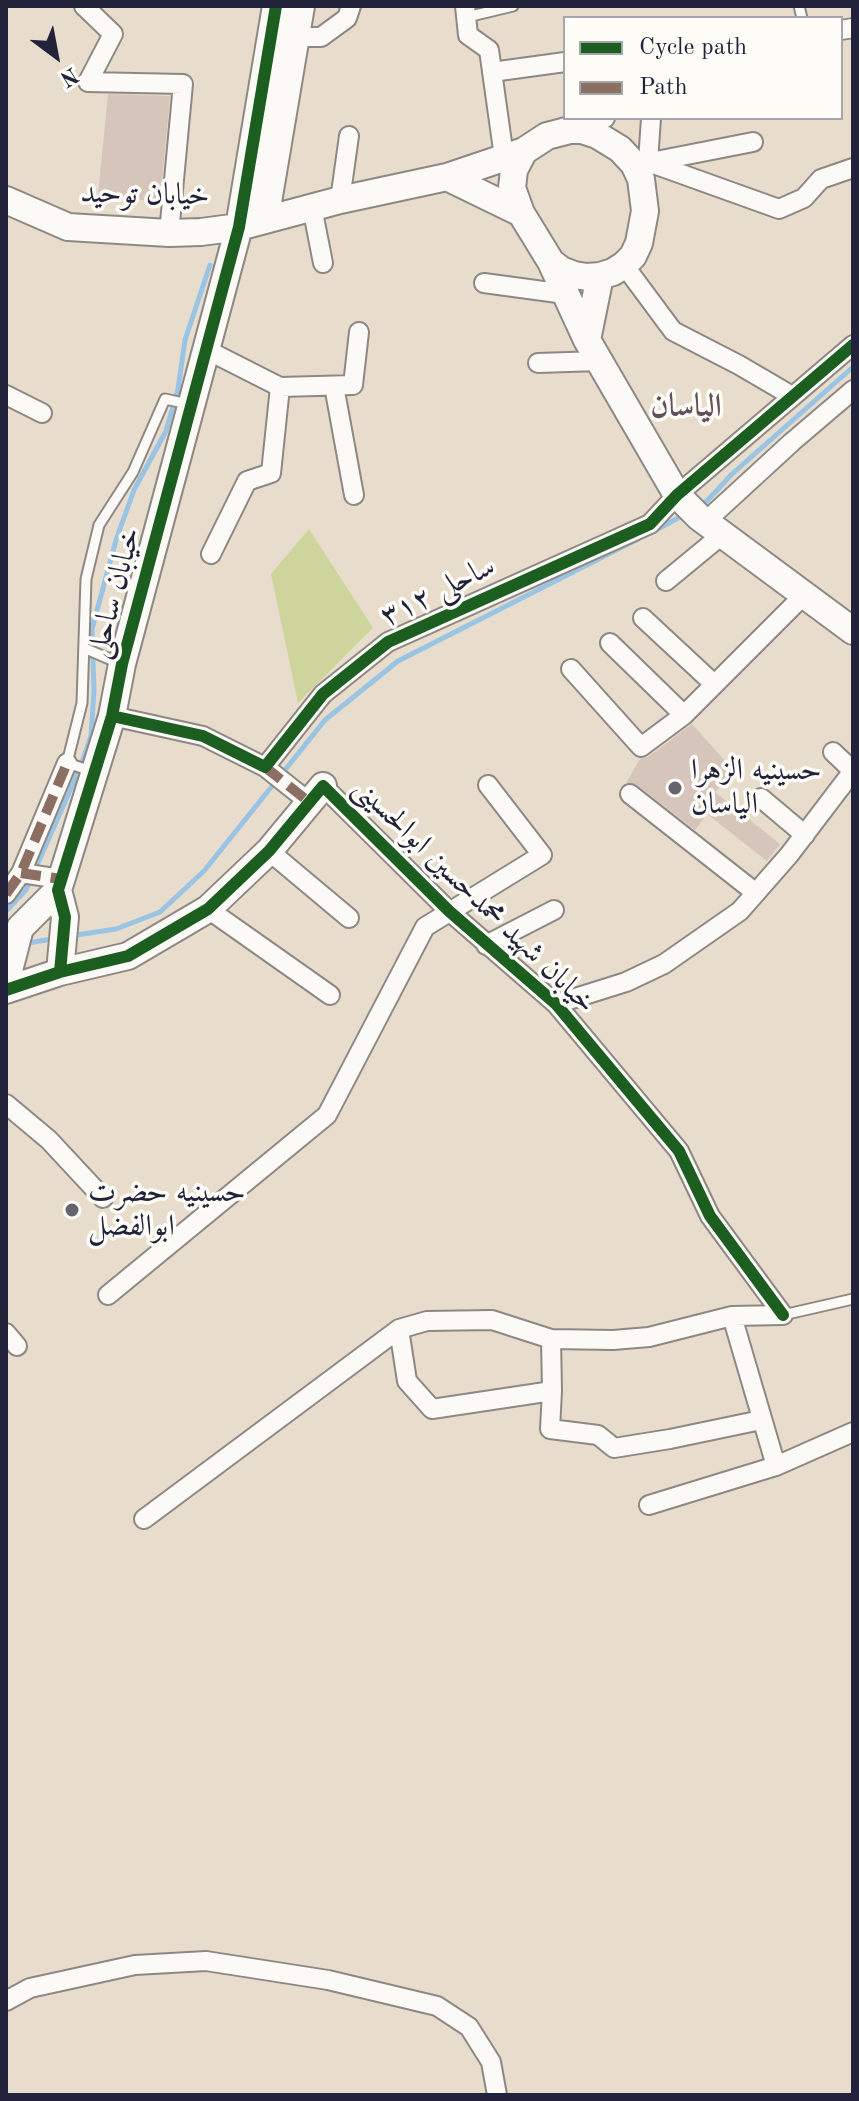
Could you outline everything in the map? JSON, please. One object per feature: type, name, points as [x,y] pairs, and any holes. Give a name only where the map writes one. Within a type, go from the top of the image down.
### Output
[{"type":"street","points":[[84,6],[113,34],[88,82],[183,84],[169,233]]},
{"type":"street","points":[[265,220],[283,35],[276,6]]},
{"type":"street","points":[[283,35],[301,6]]},
{"type":"street","points":[[283,35],[321,37],[347,18],[351,6]]},
{"type":"street","points":[[466,11],[468,35],[489,50],[492,72],[518,160],[512,188],[521,213],[551,262],[593,351],[697,513],[853,631]]},
{"type":"street","name":"خیابان ساحلی","points":[[61,964],[65,917],[60,884],[80,768],[112,716],[115,662],[183,403],[207,350],[283,35]]},
{"type":"street","points":[[492,72],[563,62]]},
{"type":"street","points":[[551,262],[561,270],[587,277],[613,272],[633,256],[643,228],[651,120]]},
{"type":"street","points":[[514,154],[547,136],[594,124],[597,135],[645,170],[779,209],[804,198],[821,179],[853,168]]},
{"type":"street","points":[[340,200],[349,136]]},
{"type":"street","points":[[645,170],[753,142]]},
{"type":"street","name":"خیابان توحید","points":[[6,200],[68,227],[201,232],[239,227],[340,200],[447,177],[514,154]]},
{"type":"street","points":[[447,177],[521,213]]},
{"type":"street","points":[[312,207],[323,263]]},
{"type":"street","points":[[624,265],[673,331],[792,396]]},
{"type":"street","points":[[593,351],[600,276]]},
{"type":"street","points":[[484,283],[565,294]]},
{"type":"street","points":[[207,350],[280,387],[353,385],[359,332]]},
{"type":"street","points":[[666,581],[697,513],[792,396],[853,345]]},
{"type":"street","points":[[538,363],[593,351]]},
{"type":"street","points":[[334,386],[354,495]]},
{"type":"street","points":[[211,554],[247,481],[271,473],[280,387]]},
{"type":"street","points":[[697,513],[792,442],[853,390]]},
{"type":"street","points":[[6,395],[42,413]]},
{"type":"street","name":"ساحلی ۳۱۲","points":[[265,767],[323,694],[388,642],[650,524],[697,513]]},
{"type":"street","points":[[571,669],[641,747],[684,715],[804,595]]},
{"type":"street","points":[[643,618],[714,684]]},
{"type":"street","points":[[610,643],[684,715]]},
{"type":"street","points":[[112,716],[203,736],[265,767]]},
{"type":"street","points":[[556,1004],[626,982],[664,964],[740,911],[805,835],[853,771],[833,752]]},
{"type":"street","name":"خیابان شهید محمدحسین ابوالحسینی","points":[[265,767],[316,794],[556,1004],[679,1151],[710,1216],[783,1315]]},
{"type":"street","points":[[6,894],[80,768]]},
{"type":"street","points":[[108,1295],[327,1115],[425,927],[542,855],[488,785]]},
{"type":"street","name":"خیابان ساحلی","points":[[60,884],[20,928],[8,979],[61,964],[128,956],[208,909],[269,851],[316,794]]},
{"type":"street","points":[[630,794],[756,893]]},
{"type":"street","points":[[761,798],[805,835]]},
{"type":"street","points":[[269,851],[349,918]]},
{"type":"street","points":[[21,873],[60,884]]},
{"type":"street","points":[[208,909],[330,995]]},
{"type":"street","points":[[486,945],[554,910]]},
{"type":"street","points":[[6,1104],[49,1140],[103,1198]]},
{"type":"street","points":[[144,1519],[399,1329],[427,1321],[492,1320],[551,1339],[613,1340],[649,1337],[732,1316],[783,1315]]},
{"type":"street","points":[[732,1316],[776,1466]]},
{"type":"street","points":[[399,1329],[407,1381],[432,1409],[552,1391]]},
{"type":"street","points":[[551,1339],[550,1429],[598,1435],[614,1448],[761,1420]]},
{"type":"street","points":[[649,1505],[776,1466],[853,1432]]},
{"type":"street","points":[[6,2001],[30,1988],[135,1965],[206,1961],[328,1980],[437,2006],[469,2027],[491,2062],[497,2095]]},
{"type":"lane","points":[[466,11],[513,6]]},
{"type":"lane","points":[[80,768],[87,649],[86,579],[99,525],[133,472],[165,399],[183,403]]},
{"type":"lane","points":[[87,649],[115,662]]},
{"type":"lane","points":[[783,1315],[853,1299]]},
{"type":"green space","points":[[309,529],[373,628],[298,703],[271,574]]},
{"type":"building","points":[[108,94],[170,96],[160,202],[98,195]]},
{"type":"building","name":"حسینیه الزهرا الیاسان","points":[[692,724],[734,771],[715,792],[780,844],[767,861],[707,814],[695,830],[637,785],[626,783],[640,759],[648,757]]},
{"type":"waterway","points":[[6,911],[26,890],[91,736],[94,691],[92,629],[116,540],[134,490],[166,431],[178,389],[185,340],[210,265]]},
{"type":"waterway","points":[[699,505],[853,367]]},
{"type":"waterway","points":[[654,531],[684,515]]},
{"type":"waterway","points":[[70,936],[116,929],[160,912],[204,871],[325,720],[398,661],[638,539]]},
{"type":"waterway","points":[[23,944],[57,938]]},
{"type":"marked path","points":[[6,894],[21,873],[67,763]]},
{"type":"marked path","points":[[265,767],[309,802]]},
{"type":"marked path","points":[[21,873],[61,879]]},
{"type":"cycle path","points":[[60,972],[65,917],[58,890],[112,716],[122,664],[239,227],[276,6]]},
{"type":"cycle path","points":[[112,716],[203,736],[265,767],[323,694],[388,642],[650,524],[677,495],[853,345]]},
{"type":"cycle path","points":[[6,990],[60,972],[128,956],[208,909],[269,851],[323,786],[449,911],[556,1004],[679,1151],[710,1216],[783,1315]]},
{"type":"place","name":"حسینیه الزهرا الیاسان","points":[[675,788]]},
{"type":"place","name":"حسینیه حضرت ابوالفضل","points":[[72,1210]]},
{"type":"district","name":"الیاسان","points":[[686,408]]}]
